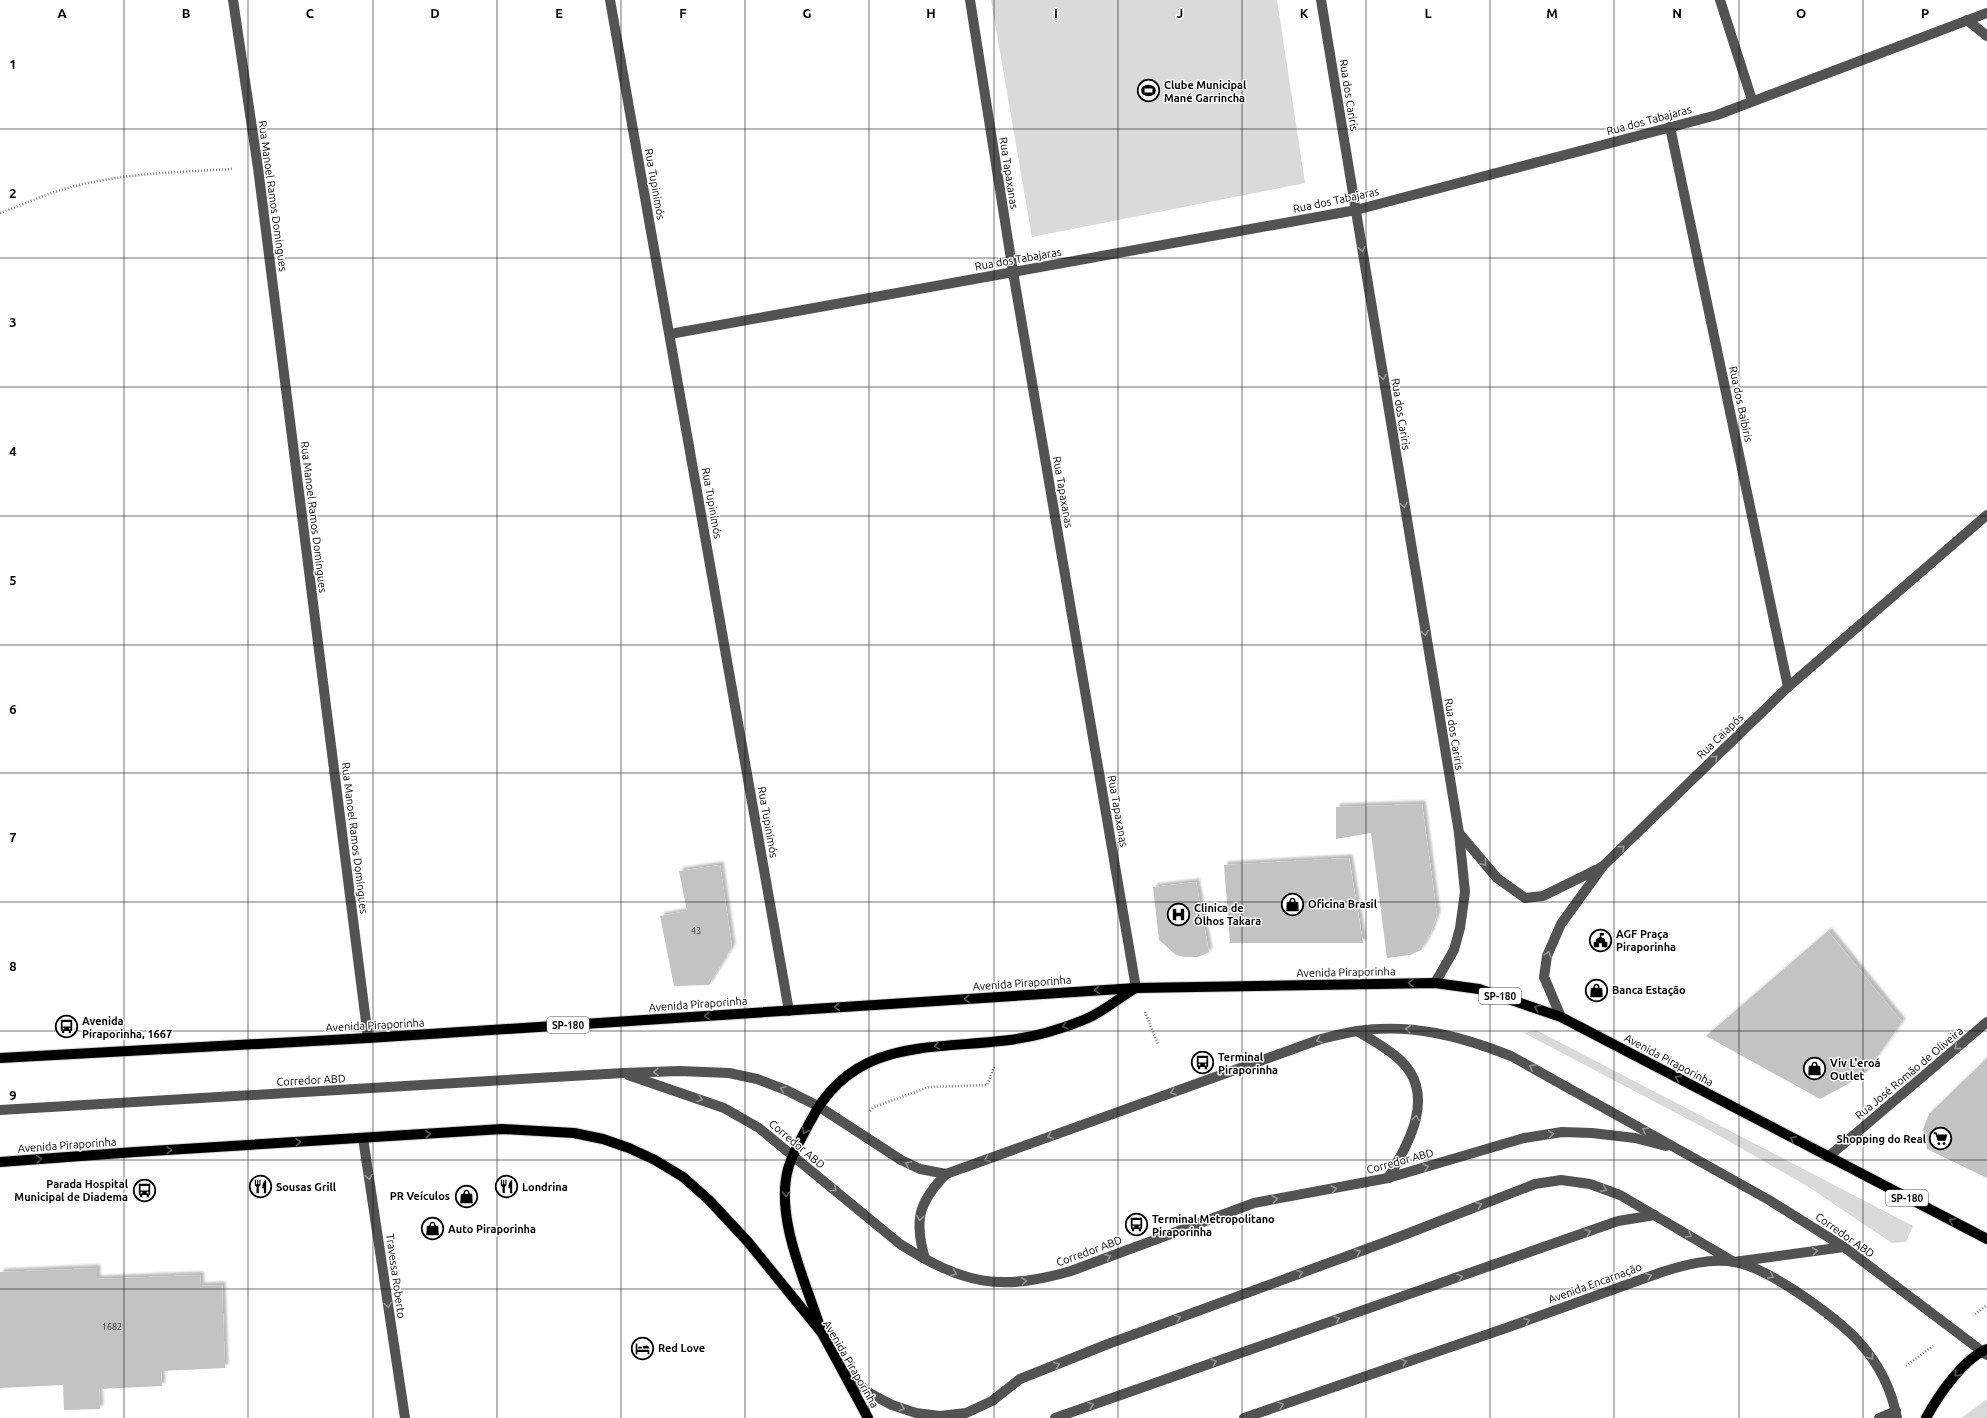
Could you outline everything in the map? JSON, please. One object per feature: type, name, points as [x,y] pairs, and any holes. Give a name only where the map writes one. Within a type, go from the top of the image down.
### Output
[{"type":"main road","name":"Avenida Piraporinha","points":[[0,1058],[368,1038],[1136,988],[1435,983],[1479,989],[1561,1017],[1987,1239]]},
{"type":"main road","points":[[822,1333],[788,1227],[786,1187],[788,1170],[792,1156],[818,1106],[830,1089],[846,1075],[872,1062],[912,1050],[942,1045],[1004,1041],[1045,1033],[1089,1018],[1136,988]]},
{"type":"main road","name":"Avenida Piraporinha","points":[[0,1162],[502,1129],[574,1133],[603,1139],[629,1148],[655,1160],[683,1177],[709,1200],[748,1242],[822,1333],[868,1418]]},
{"type":"main road","points":[[1926,1418],[1945,1387],[1985,1352]]},
{"type":"street","name":"Rua Manoel Ramos Domingues","points":[[233,0],[258,168],[368,1038]]},
{"type":"street","name":"Rua Tupinimós","points":[[610,0],[789,1010]]},
{"type":"street","name":"Rua Tapaxanas","points":[[970,0],[1012,272],[1136,988]]},
{"type":"street","name":"Rua dos Cariris","points":[[1321,0],[1459,833],[1465,892],[1460,928],[1454,950],[1435,983]]},
{"type":"street","points":[[1720,0],[1752,100]]},
{"type":"street","name":"Rua dos Tabajaras","points":[[670,334],[1356,210],[1717,115],[1752,100],[1987,13]]},
{"type":"street","points":[[1967,20],[1987,36]]},
{"type":"street","name":"Rua dos Baibiris","points":[[1670,127],[1788,687]]},
{"type":"street","name":"Rua Caiapós","points":[[1561,1017],[1544,977],[1547,956],[1561,924],[1603,866],[1788,687],[1987,514]]},
{"type":"street","points":[[1459,833],[1497,878],[1524,898],[1543,896],[1603,866]]},
{"type":"street","name":"Rua José Romão de Oliveira","points":[[1828,1157],[1987,1022]]},
{"type":"street","name":"Corredor ABD","points":[[0,1110],[623,1073],[678,1071],[729,1073],[757,1079],[786,1090],[818,1106],[901,1160],[920,1169],[946,1174],[1321,1039],[1357,1031],[1400,1028],[1441,1033],[1476,1042],[1512,1056],[1770,1200],[1844,1247],[1985,1352]]},
{"type":"street","points":[[1357,1031],[1401,1061],[1414,1079],[1417,1093],[1418,1100],[1416,1123],[1407,1147],[1388,1178]]},
{"type":"street","name":"Corredor ABD","points":[[623,1073],[724,1108],[759,1128],[900,1244],[955,1274],[985,1282],[1018,1282],[1048,1278],[1072,1271],[1254,1203],[1388,1178],[1524,1138],[1562,1132],[1592,1133],[1635,1138],[1679,1149]]},
{"type":"street","name":"Travessa Roberto","points":[[363,1138],[405,1418]]},
{"type":"street","points":[[925,1259],[918,1236],[920,1212],[929,1191],[946,1174]]},
{"type":"street","points":[[845,1374],[871,1394],[892,1405],[916,1413],[940,1416],[966,1413],[992,1401],[1020,1379],[1108,1344],[1391,1240],[1535,1184],[1561,1180],[1590,1184],[1620,1195],[1734,1262],[1844,1247]]},
{"type":"street","points":[[1055,1418],[1618,1221],[1655,1215]]},
{"type":"street","name":"Avenida Encarnação","points":[[1244,1418],[1506,1328],[1662,1272],[1681,1266],[1717,1261],[1734,1262],[1779,1280],[1828,1313],[1851,1332],[1872,1357],[1885,1382],[1897,1415]]},
{"type":"street","points":[[1879,1418],[1897,1415]]},
{"type":"path","points":[[0,212],[74,186],[112,178],[153,173],[258,168]]},
{"type":"path","points":[[1136,988],[1158,1044]]},
{"type":"shaded area","name":"Clube Municipal Mané Garrincha","points":[[991,0],[1277,0],[1305,183],[1032,237]]},
{"type":"shaded area","points":[[1536,1030],[1913,1226],[1906,1242],[1892,1243],[1807,1186],[1716,1134],[1524,1033]]},
{"type":"shaded area","points":[[1987,1399],[1987,1418],[1961,1418]]},
{"type":"building","points":[[1422,804],[1437,915],[1431,932],[1421,950],[1410,955],[1387,958],[1371,833],[1336,839],[1336,807]]},
{"type":"building","name":"Oficina Brasil","points":[[1349,858],[1363,943],[1230,943],[1224,865]]},
{"type":"building","points":[[720,865],[732,947],[709,985],[674,986],[660,916],[687,911],[679,871]]},
{"type":"building","name":"Clinica de Ólhos Takara","points":[[1196,882],[1209,952],[1198,957],[1185,957],[1176,955],[1159,940],[1153,887]]},
{"type":"building","points":[[1828,931],[1902,1022],[1864,1075],[1820,1099],[1706,1036]]},
{"type":"building","points":[[1987,1058],[1987,1178],[1927,1149],[1923,1129],[1929,1114]]},
{"type":"building","points":[[97,1268],[97,1279],[200,1275],[201,1286],[222,1285],[225,1368],[161,1371],[162,1386],[99,1389],[100,1409],[64,1410],[63,1385],[0,1388],[0,1272]]},
{"type":"place","name":"Clube Municipal Mané Garrincha","points":[[1149,91]]},
{"type":"place","name":"Oficina Brasil","points":[[1292,904]]},
{"type":"place","name":"Clinica de Ólhos Takara","points":[[1179,914]]},
{"type":"place","name":"AGF Praça Piraporinha","points":[[1601,940]]},
{"type":"place","name":"Banca Estação","points":[[1597,990]]},
{"type":"place","name":"Avenida Piraporinha, 1667","points":[[66,1027]]},
{"type":"place","name":"Terminal Piraporinha","points":[[1203,1063]]},
{"type":"place","name":"Viv L'eroá Outlet","points":[[1814,1069]]},
{"type":"place","name":"Shopping do Real","points":[[1941,1139]]},
{"type":"place","name":"Sousas Grill","points":[[261,1187]]},
{"type":"place","name":"Londrina","points":[[507,1187]]},
{"type":"place","name":"Parada Hospital Municipal de Diadema","points":[[144,1190]]},
{"type":"place","name":"PR Veículos","points":[[466,1196]]},
{"type":"place","name":"Terminal Metropolitano Piraporinha","points":[[1136,1225]]},
{"type":"place","name":"Auto Piraporinha","points":[[432,1229]]},
{"type":"place","name":"Red Love","points":[[643,1348]]}]
